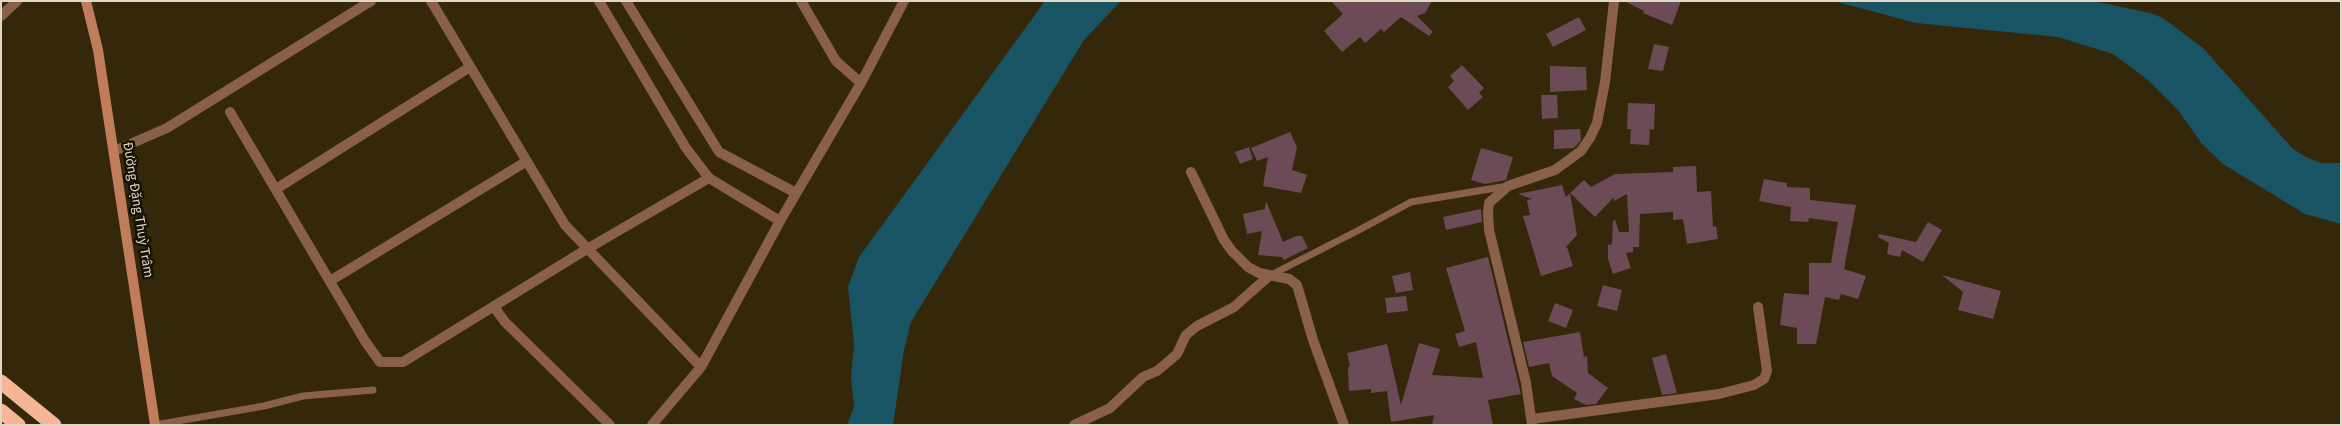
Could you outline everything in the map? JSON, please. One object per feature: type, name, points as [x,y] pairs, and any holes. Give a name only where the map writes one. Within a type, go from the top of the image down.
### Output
[{"type":"highway","points":[[1,382],[54,425]]},
{"type":"highway","points":[[1,411],[18,425]]},
{"type":"street","points":[[1,16],[17,1]]},
{"type":"street","name":"Đường Đặng Thuỳ Trâm","points":[[86,1],[98,50],[155,425]]},
{"type":"street","points":[[114,152],[167,128],[371,1]]},
{"type":"street","points":[[431,1],[565,225],[701,367]]},
{"type":"street","points":[[599,1],[686,148],[709,178],[780,221]]},
{"type":"street","points":[[626,1],[718,152],[796,193]]},
{"type":"street","points":[[801,1],[836,61],[861,82]]},
{"type":"street","points":[[652,425],[701,367],[780,221],[861,82],[904,1]]},
{"type":"street","points":[[1614,1],[1603,91],[1597,123],[1590,138],[1581,152],[1554,170],[1508,186],[1489,203],[1488,221],[1526,383],[1532,422],[1719,394],[1754,385],[1764,379],[1767,371],[1758,307]]},
{"type":"street","points":[[276,189],[470,67]]},
{"type":"street","points":[[230,112],[380,362],[403,362],[587,249],[709,178]]},
{"type":"street","points":[[330,281],[527,161]]},
{"type":"street","points":[[1191,172],[1224,240],[1232,252],[1248,267],[1269,276],[1289,279],[1296,285],[1313,340],[1344,425]]},
{"type":"street","points":[[1074,425],[1110,408],[1143,377],[1157,371],[1177,354],[1186,335],[1197,326],[1234,307],[1269,276]]},
{"type":"street","points":[[494,307],[505,322],[610,425]]},
{"type":"lane","points":[[1269,276],[1411,202],[1508,186]]},
{"type":"lane","points":[[155,425],[264,406],[303,396],[373,390]]},
{"type":"water","points":[[1045,1],[1121,1],[1084,40],[911,322],[904,350],[893,425],[847,425],[854,407],[851,377],[854,344],[848,287],[859,257]]},
{"type":"water","points":[[1834,1],[2093,1],[2150,13],[2163,18],[2203,48],[2292,148],[2304,156],[2321,163],[2341,163],[2341,224],[2305,214],[2223,164],[2202,144],[2178,110],[2148,80],[2113,54],[2058,37],[1916,23]]},
{"type":"building","points":[[1331,1],[1432,1],[1425,13],[1417,16],[1433,32],[1429,36],[1401,17],[1384,32],[1381,29],[1365,43],[1360,37],[1342,52],[1324,31],[1343,14]]},
{"type":"building","points":[[1624,1],[1681,1],[1672,25],[1643,13],[1644,11]]},
{"type":"building","points":[[1579,17],[1586,30],[1553,47],[1546,34]]},
{"type":"building","points":[[1654,44],[1669,47],[1663,71],[1648,69]]},
{"type":"building","points":[[1462,65],[1484,88],[1479,93],[1483,97],[1468,110],[1448,87],[1454,81],[1450,76]]},
{"type":"building","points":[[1550,66],[1586,67],[1587,90],[1550,92]]},
{"type":"building","points":[[1541,95],[1557,95],[1558,118],[1542,119]]},
{"type":"building","points":[[1628,103],[1655,104],[1654,130],[1650,129],[1649,145],[1630,144],[1631,129],[1627,129]]},
{"type":"building","points":[[1580,129],[1581,140],[1576,146],[1573,148],[1554,149],[1554,130]]},
{"type":"building","points":[[1290,132],[1297,147],[1292,170],[1307,175],[1301,193],[1263,186],[1268,157],[1257,161],[1251,148]]},
{"type":"building","points":[[1249,147],[1253,159],[1240,164],[1235,152]]},
{"type":"building","points":[[1481,148],[1513,157],[1506,180],[1485,184],[1471,180]]},
{"type":"building","points":[[1696,166],[1697,192],[1711,191],[1713,227],[1716,226],[1718,239],[1687,244],[1683,219],[1673,220],[1673,212],[1640,214],[1639,247],[1633,247],[1633,252],[1626,253],[1631,268],[1613,274],[1608,259],[1608,245],[1612,244],[1613,220],[1615,220],[1619,232],[1629,232],[1627,194],[1614,201],[1614,197],[1595,217],[1570,193],[1584,180],[1591,187],[1615,174],[1673,172],[1673,167]]},
{"type":"building","points":[[1764,179],[1787,183],[1787,187],[1810,188],[1810,200],[1856,205],[1844,269],[1866,276],[1858,299],[1841,294],[1839,300],[1825,297],[1816,344],[1797,344],[1797,328],[1780,325],[1784,293],[1809,295],[1809,263],[1831,263],[1838,222],[1809,218],[1808,222],[1790,221],[1791,207],[1759,201]]},
{"type":"building","points":[[1562,185],[1566,197],[1570,193],[1577,235],[1565,248],[1567,247],[1573,266],[1541,276],[1523,216],[1530,215],[1527,200],[1532,199],[1518,194]]},
{"type":"building","points":[[1266,201],[1283,242],[1296,236],[1302,236],[1308,248],[1284,260],[1282,257],[1258,255],[1262,231],[1247,234],[1243,214],[1265,209]]},
{"type":"building","points":[[1481,209],[1482,222],[1446,230],[1443,217]]},
{"type":"building","points":[[1928,222],[1942,230],[1923,262],[1902,250],[1900,257],[1887,254],[1889,243],[1878,237],[1879,234],[1916,242]]},
{"type":"building","points":[[1488,257],[1521,394],[1488,400],[1493,425],[1432,425],[1434,415],[1391,422],[1387,391],[1371,393],[1371,389],[1349,391],[1348,367],[1350,366],[1347,353],[1387,344],[1401,405],[1419,343],[1440,349],[1432,375],[1483,378],[1476,342],[1459,347],[1455,334],[1465,331],[1446,268]]},
{"type":"building","points":[[1410,272],[1413,290],[1396,293],[1392,276]]},
{"type":"building","points":[[1942,275],[2001,291],[1993,319],[1958,310],[1963,292]]},
{"type":"building","points":[[1603,285],[1622,290],[1617,311],[1597,306]]},
{"type":"building","points":[[1406,296],[1408,311],[1387,313],[1385,298]]},
{"type":"building","points":[[1555,303],[1573,310],[1566,328],[1548,321]]},
{"type":"building","points":[[1580,332],[1584,357],[1587,356],[1588,373],[1608,388],[1596,404],[1586,405],[1574,399],[1577,393],[1552,376],[1549,363],[1529,367],[1523,342]]},
{"type":"building","points":[[1666,354],[1677,393],[1662,395],[1652,358]]}]
